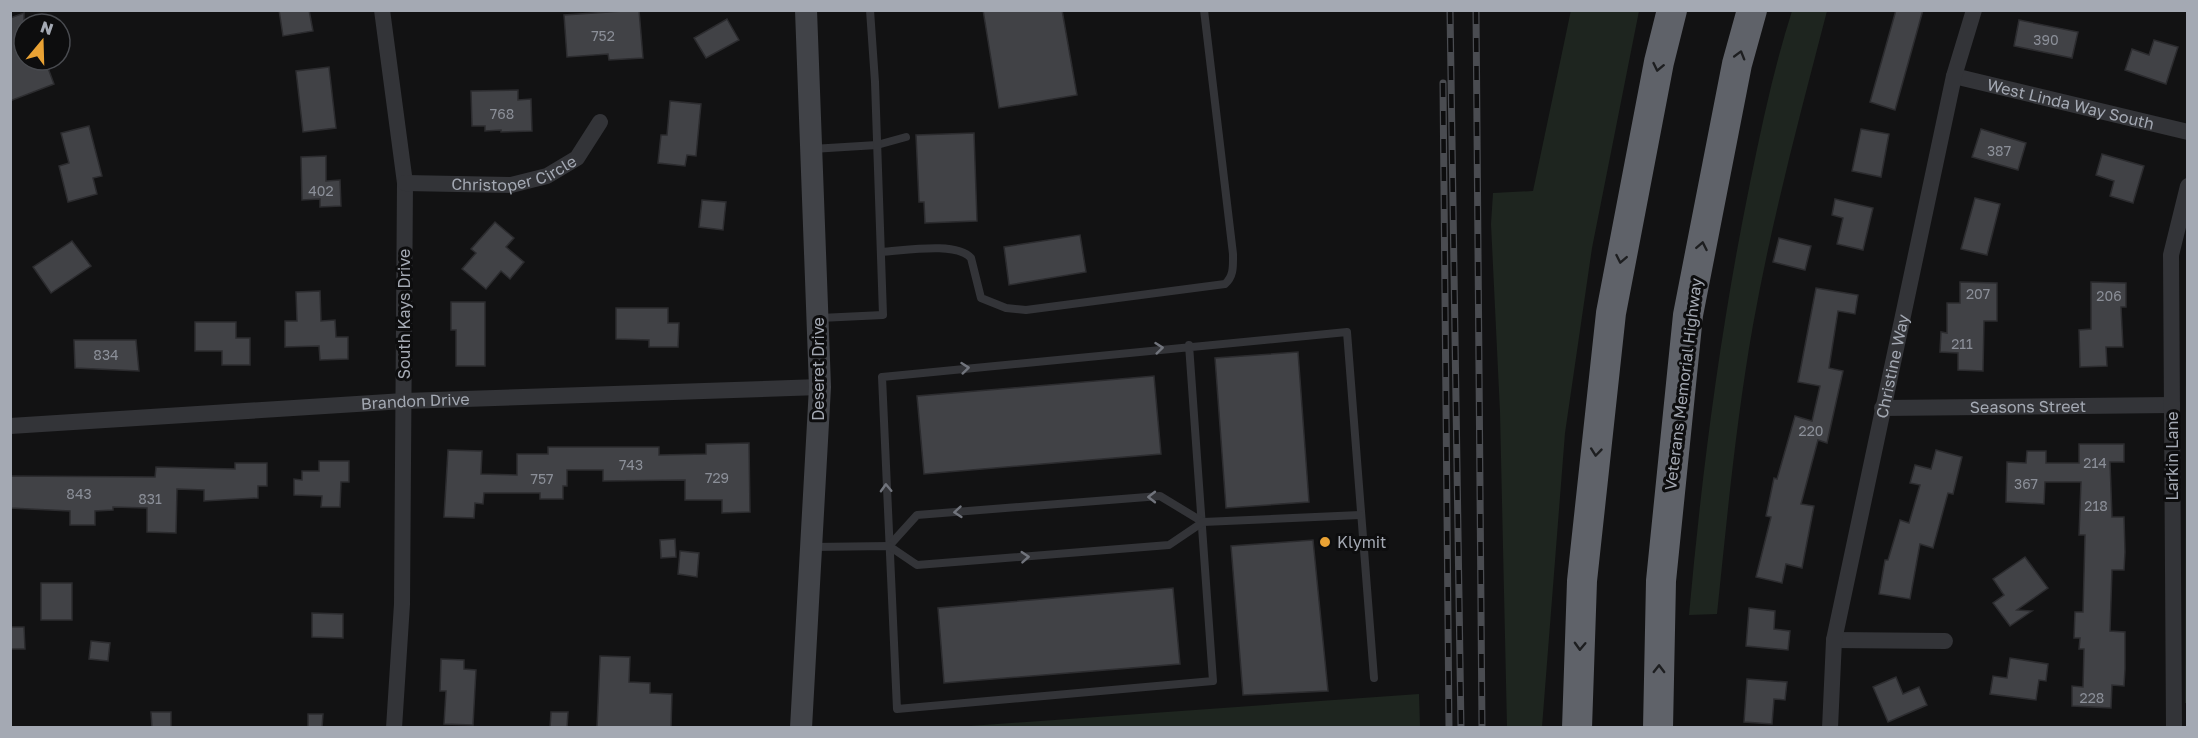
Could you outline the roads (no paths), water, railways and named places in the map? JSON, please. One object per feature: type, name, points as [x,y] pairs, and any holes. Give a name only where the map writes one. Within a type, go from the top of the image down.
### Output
[{"type":"highway","points":[[1577,728],[1582,581],[1611,313],[1659,62],[1672,10]]},
{"type":"highway","name":"Veterans Memorial Highway","points":[[1658,728],[1661,581],[1688,315],[1737,64],[1752,10]]},
{"type":"street","name":"South Kays Drive","points":[[382,10],[405,183],[402,603],[394,728]]},
{"type":"street","name":"Deseret Drive","points":[[801,728],[820,387],[806,10]]},
{"type":"street","name":"Christine Way","points":[[1830,728],[1834,640],[1954,76],[1974,10]]},
{"type":"street","name":"West Linda Way South","points":[[1954,76],[2187,132]]},
{"type":"street","name":"Christoper Circle","points":[[405,183],[511,185],[547,176],[577,158],[600,122]]},
{"type":"street","name":"Larkin Lane","points":[[2174,728],[2172,405],[2179,257],[2187,186]]},
{"type":"street","name":"Brandon Drive","points":[[10,426],[404,401],[820,387]]},
{"type":"street","name":"Seasons Street","points":[[1882,408],[2172,405]]},
{"type":"street","points":[[1834,640],[1945,641]]},
{"type":"lane","points":[[818,318],[883,315],[870,10]]},
{"type":"lane","points":[[881,252],[949,248],[968,254],[981,298],[1006,309],[1026,310],[1225,284],[1230,279],[1233,270],[1233,254],[1204,10]]},
{"type":"lane","points":[[812,149],[877,145],[906,137]]},
{"type":"lane","points":[[1189,345],[1213,681],[897,710],[882,377],[1189,345],[1347,332],[1374,678]]},
{"type":"lane","points":[[889,546],[917,515],[1160,496],[1203,522]]},
{"type":"lane","points":[[811,547],[889,546],[917,565],[1169,545],[1203,522],[1360,515]]},
{"type":"railway","points":[[1450,10],[1461,728]]},
{"type":"railway","points":[[1476,10],[1482,728]]},
{"type":"railway","points":[[1443,83],[1449,728]]},
{"type":"place","name":"Klymit","points":[[1325,542]]}]
